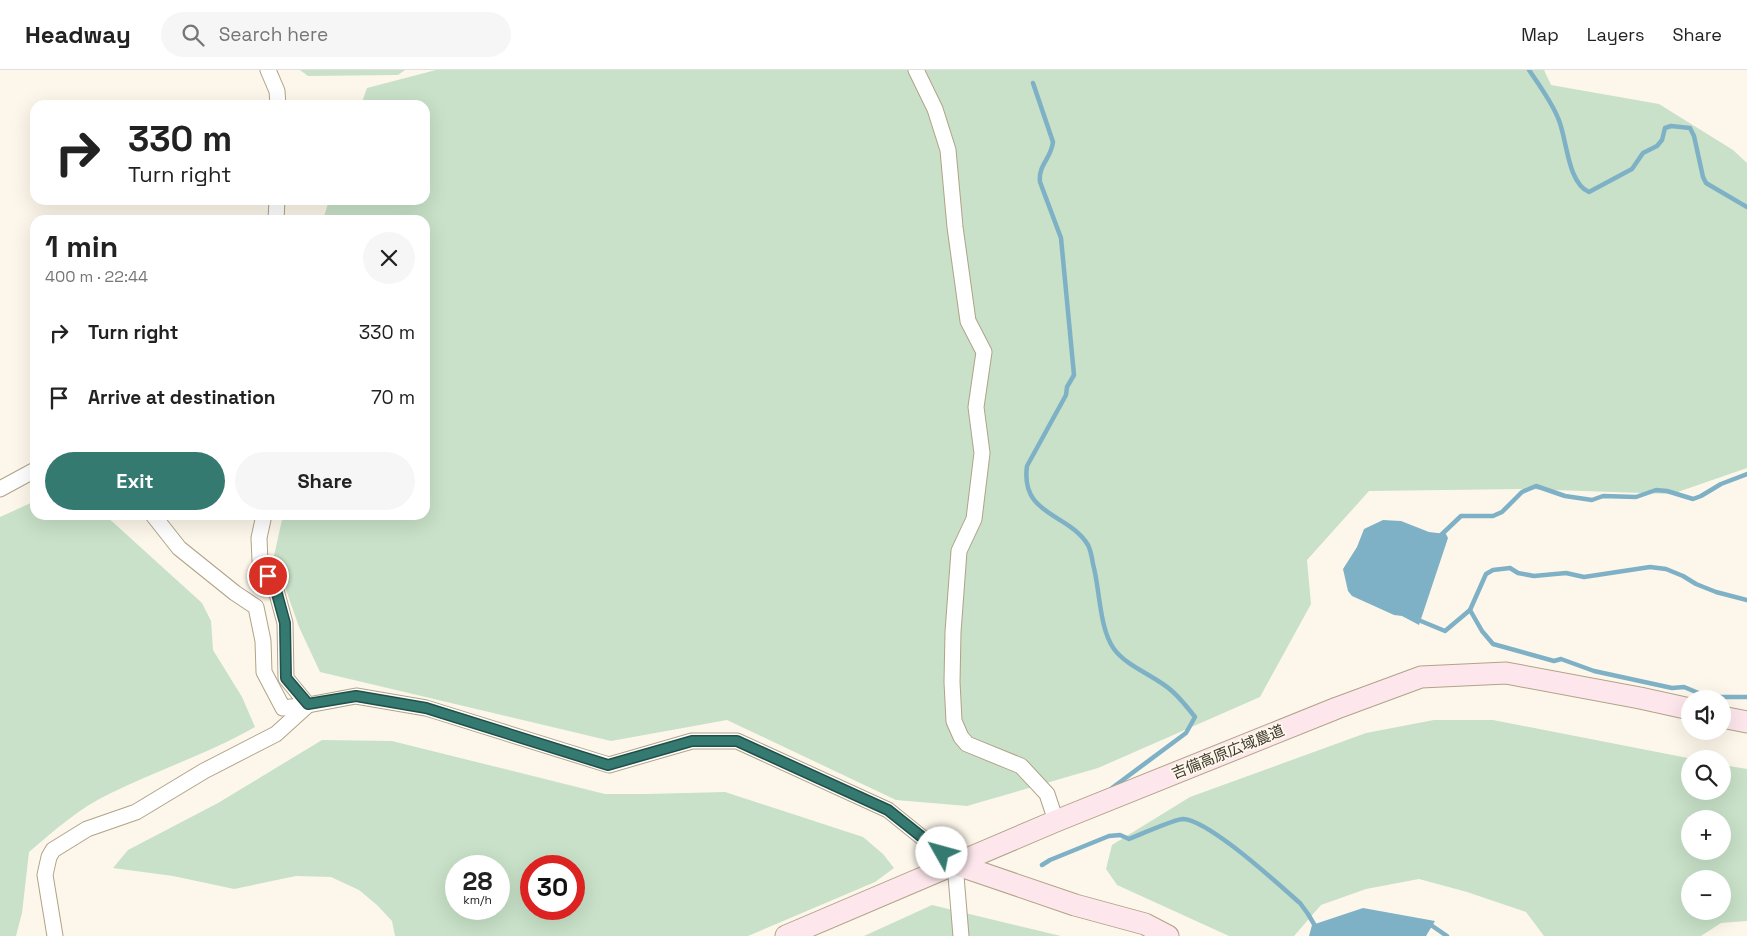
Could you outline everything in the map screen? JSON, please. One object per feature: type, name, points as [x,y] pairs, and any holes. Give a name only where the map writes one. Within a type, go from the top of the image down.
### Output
[{"type":"street","points":[[268,70],[277,91],[278,100]]},
{"type":"street","points":[[916,70],[935,109],[948,150],[955,227],[968,321],[984,352],[976,407],[982,453],[974,519],[959,551],[953,632],[952,682],[954,721],[961,737],[967,744],[1021,766],[1047,794],[1056,821]]},
{"type":"street","points":[[0,489],[30,473]]},
{"type":"street","points":[[157,520],[179,548],[235,593],[256,607],[263,642],[264,672],[283,708],[356,696],[426,708],[608,765],[692,741],[737,741],[888,810],[955,864],[1075,905],[1146,924],[1168,936]]},
{"type":"street","points":[[263,520],[259,538],[260,561],[276,590],[285,623],[286,678],[308,704]]},
{"type":"street","name":"吉備高原広域農道","points":[[786,936],[1056,821],[1337,708],[1421,677],[1506,673],[1681,707]]},
{"type":"street","points":[[55,936],[45,876],[48,857],[53,850],[86,829],[136,812],[204,771],[276,734],[308,704]]},
{"type":"street","points":[[1731,719],[1747,722]]},
{"type":"street","points":[[955,864],[961,936]]},
{"type":"green space","points":[[300,70],[405,70],[398,75],[308,76]]},
{"type":"green space","points":[[436,70],[1544,70],[1551,85],[1659,104],[1733,150],[1747,163],[1747,468],[1672,494],[1521,489],[1369,491],[1307,560],[1311,604],[1260,697],[1098,768],[967,806],[896,800],[727,720],[611,741],[320,672],[299,627],[274,556],[282,520],[430,520],[430,215],[324,215],[328,205],[430,205],[430,100],[363,100],[367,88]]},
{"type":"green space","points":[[30,503],[30,520],[111,520],[202,603],[211,621],[213,650],[242,697],[255,727],[237,737],[145,777],[87,806],[29,852],[22,913],[16,936],[0,936],[0,517]]},
{"type":"green space","points":[[1434,720],[1493,720],[1681,757],[1681,800],[1731,800],[1731,766],[1747,769],[1747,921],[1721,923],[1701,936],[1544,936],[1526,912],[1467,892],[1419,879],[1366,889],[1321,905],[1294,936],[1229,936],[1117,885],[1106,869],[1112,845],[1190,797],[1366,733]]},
{"type":"green space","points":[[322,740],[392,741],[605,794],[725,792],[863,837],[883,854],[894,868],[875,882],[748,936],[395,936],[392,921],[377,905],[359,890],[331,877],[296,876],[234,889],[173,876],[113,868],[128,850],[218,803]]},
{"type":"green space","points":[[932,905],[1061,936],[864,936]]},
{"type":"water","points":[[1383,520],[1401,521],[1429,532],[1446,534],[1448,538],[1419,625],[1402,616],[1394,615],[1352,596],[1348,591],[1343,569],[1357,547],[1364,529]]},
{"type":"water","points":[[1363,908],[1435,921],[1426,936],[1309,936],[1312,925]]},
{"type":"waterway","points":[[1529,70],[1558,118],[1576,179],[1589,192],[1632,169],[1643,153],[1657,146],[1662,140],[1665,128],[1671,126],[1690,128],[1694,136],[1706,183],[1747,207]]},
{"type":"waterway","points":[[1033,83],[1053,142],[1041,171],[1040,182],[1061,238],[1074,375],[1067,387],[1066,395],[1027,466],[1027,482],[1031,495],[1038,505],[1080,534],[1088,545],[1105,630],[1114,649],[1126,661],[1172,691],[1195,717],[1186,733],[1112,788]]},
{"type":"waterway","points":[[1440,536],[1461,516],[1493,516],[1502,512],[1522,492],[1536,486],[1565,496],[1592,500],[1603,496],[1636,497],[1656,490],[1667,491],[1693,499],[1721,484],[1747,474]]},
{"type":"waterway","points":[[1470,610],[1486,574],[1493,570],[1510,568],[1518,573],[1534,576],[1566,573],[1584,577],[1650,567],[1666,569],[1716,592],[1747,600]]},
{"type":"waterway","points":[[1416,619],[1445,631],[1470,610],[1482,631],[1493,644],[1554,661],[1561,659],[1594,671],[1672,688],[1684,687],[1708,697],[1747,697]]},
{"type":"waterway","points":[[1042,865],[1109,836],[1120,835],[1129,839],[1179,820],[1195,822],[1243,854],[1300,903],[1321,936]]},
{"type":"waterway","points":[[1428,923],[1447,936]]},
{"type":"route","points":[[268,576],[276,590],[285,623],[286,678],[308,704],[356,696],[426,708],[608,765],[692,741],[737,741],[888,810],[942,853]]}]
